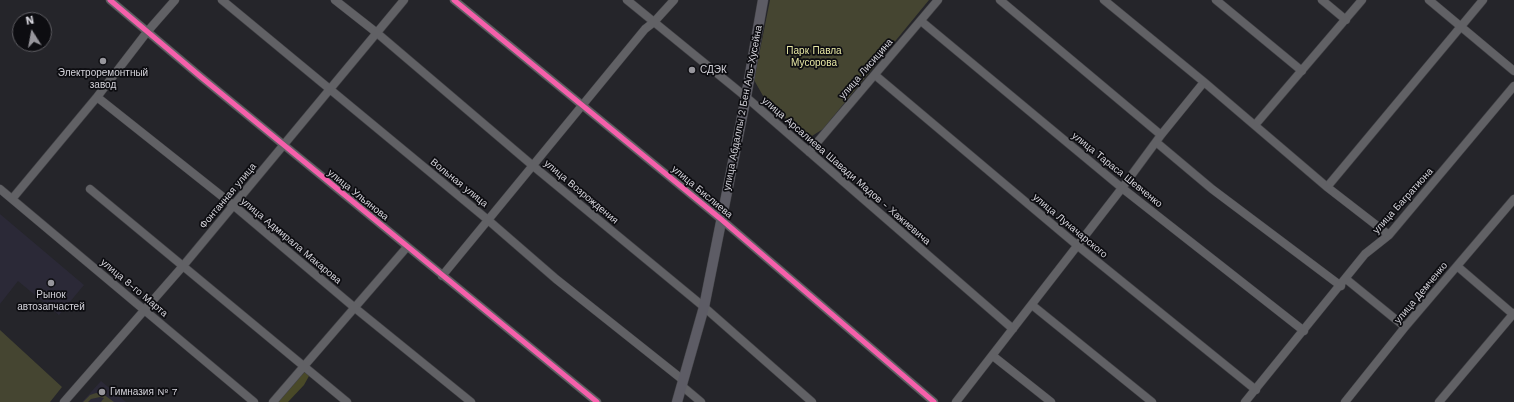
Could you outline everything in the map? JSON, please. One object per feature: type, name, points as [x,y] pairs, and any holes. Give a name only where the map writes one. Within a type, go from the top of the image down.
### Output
[{"type":"main road","name":"улица Абдаллы 2 Бен Аль-Хусейна","points":[[677,402],[704,307],[746,97],[763,0]]},
{"type":"street","name":"улица Ульянова","points":[[110,0],[442,276],[597,402]]},
{"type":"street","points":[[12,199],[97,97],[147,32],[175,0]]},
{"type":"street","name":"Вольная улица","points":[[222,0],[683,383],[701,402]]},
{"type":"street","name":"улица Возрождения","points":[[335,0],[378,33],[532,165],[704,307],[812,402]]},
{"type":"street","name":"Фонтанная улица","points":[[64,402],[183,266],[404,0]]},
{"type":"street","name":"улица Бислиева","points":[[454,0],[722,220],[934,402]]},
{"type":"street","name":"улица Арсалиева Шавади Мадов - Хажиевича","points":[[626,0],[746,97],[1013,329]]},
{"type":"street","points":[[442,276],[645,29],[654,22],[674,0]]},
{"type":"street","name":"улица Лисицина","points":[[809,152],[938,0]]},
{"type":"street","points":[[1000,0],[1159,138],[1212,189],[1340,286]]},
{"type":"street","points":[[1104,0],[1204,82],[1327,187],[1389,235]]},
{"type":"street","points":[[1216,0],[1302,71]]},
{"type":"street","points":[[1322,0],[1346,20]]},
{"type":"street","points":[[1255,125],[1362,0]]},
{"type":"street","points":[[1429,0],[1514,71]]},
{"type":"street","points":[[1327,187],[1483,0]]},
{"type":"street","name":"улица Тараса Шевченко","points":[[921,21],[1122,188],[1304,331]]},
{"type":"street","name":"улица Луначарского","points":[[875,74],[1078,246],[1256,390]]},
{"type":"street","points":[[956,402],[1078,246],[1159,138],[1204,82]]},
{"type":"street","name":"улица Багратиона","points":[[1246,402],[1365,254],[1389,235],[1514,86]]},
{"type":"street","name":"улица Адмирала Макарова","points":[[97,97],[233,205],[471,402]]},
{"type":"street","name":"улица 8-го Марта","points":[[0,189],[254,402]]},
{"type":"street","points":[[90,189],[347,402]]},
{"type":"street","name":"улица Демченко","points":[[1348,401],[1404,327],[1514,199]]},
{"type":"street","points":[[273,402],[356,308],[407,247]]},
{"type":"street","points":[[1439,402],[1514,314],[1457,266]]},
{"type":"street","points":[[1346,279],[1404,327]]},
{"type":"street","points":[[1032,305],[1152,402]]},
{"type":"street","points":[[992,356],[1051,402]]},
{"type":"shaded area","points":[[0,214],[84,285],[59,315],[18,281],[0,304]]},
{"type":"shaded area","points":[[305,370],[309,376],[304,385],[288,402],[276,402]]},
{"type":"shaded area","name":"Гимназия № 7","points":[[101,381],[126,402],[82,402]]},
{"type":"green space","name":"Парк Павла Мусорова","points":[[770,0],[929,0],[823,129],[812,136],[802,133],[766,101],[754,80]]},
{"type":"green space","points":[[0,330],[62,387],[50,402],[0,402]]},
{"type":"green space","points":[[96,393],[103,394],[114,402],[101,402],[104,398],[100,397],[91,399],[88,402],[83,402],[90,395]]},
{"type":"cycle path","points":[[110,0],[201,77],[597,402]]},
{"type":"cycle path","points":[[454,0],[722,220],[934,402]]},
{"type":"place","name":"Электроремонтный завод","points":[[103,61]]},
{"type":"place","name":"СДЭК","points":[[692,70]]},
{"type":"place","name":"Рынок автозапчастей","points":[[51,283]]},
{"type":"place","name":"Гимназия № 7","points":[[102,392]]}]
